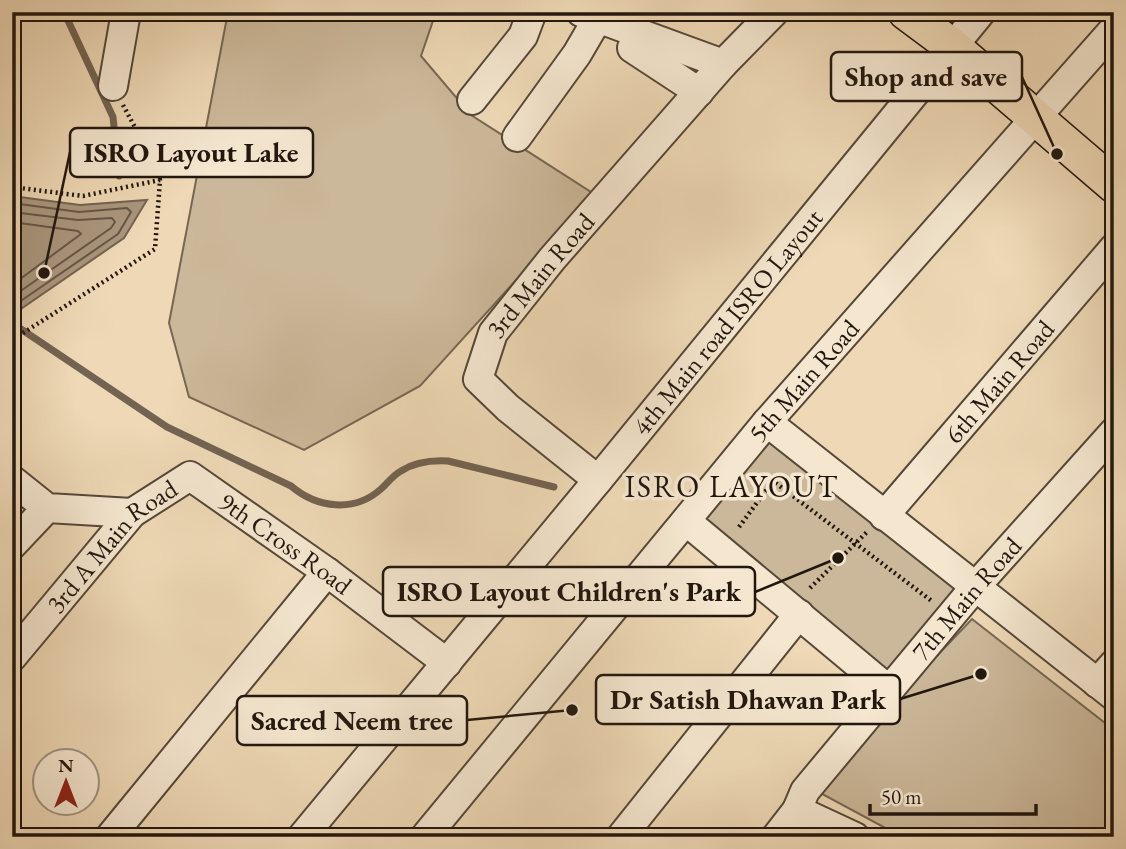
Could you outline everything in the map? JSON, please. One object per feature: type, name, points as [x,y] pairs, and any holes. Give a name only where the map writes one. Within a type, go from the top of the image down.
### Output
[{"type":"main road","points":[[906,12],[953,47],[1114,185]]},
{"type":"street","points":[[113,86],[126,12]]},
{"type":"street","points":[[472,100],[523,36],[532,12]]},
{"type":"street","name":"3rd Main Road","points":[[598,480],[508,408],[478,379],[493,333],[552,259],[723,64],[774,12]]},
{"type":"street","name":"4th Main road ISRO Layout","points":[[302,837],[981,12]]},
{"type":"street","points":[[517,136],[577,54],[589,15],[723,64]]},
{"type":"street","name":"5th Main Road","points":[[425,837],[767,422],[1114,29]]},
{"type":"street","points":[[632,48],[699,92]]},
{"type":"street","name":"6th Main Road","points":[[884,516],[1114,248]]},
{"type":"street","points":[[767,422],[975,587],[1108,681]]},
{"type":"street","name":"7th Main Road","points":[[776,837],[797,810],[805,791],[889,690],[975,587],[1114,432]]},
{"type":"street","name":"3rd A Main Road","points":[[12,657],[132,513],[191,476]]},
{"type":"street","name":"9th Cross Road","points":[[191,476],[327,572],[447,663]]},
{"type":"street","points":[[12,480],[47,508],[132,513]]},
{"type":"street","points":[[12,545],[47,508]]},
{"type":"street","points":[[686,521],[889,690]]},
{"type":"street","points":[[110,837],[327,572]]},
{"type":"street","points":[[621,837],[799,614]]},
{"type":"street","points":[[797,810],[855,837]]},
{"type":"path","points":[[12,340],[155,249],[160,180],[113,86]]},
{"type":"path","points":[[12,187],[83,196],[160,180]]},
{"type":"path","points":[[738,527],[773,481],[857,542],[951,616]]},
{"type":"path","points":[[810,588],[884,516]]},
{"type":"shaded area","points":[[228,12],[436,12],[421,56],[471,115],[594,194],[420,386],[304,450],[189,397],[169,323]]},
{"type":"shaded area","points":[[767,427],[968,591],[893,676],[702,516]]},
{"type":"shaded area","points":[[972,619],[1114,730],[1114,837],[902,837],[811,788]]},
{"type":"water","points":[[12,196],[80,205],[147,200],[124,238],[12,315]]},
{"type":"waterway","points":[[64,12],[113,117],[119,176]]},
{"type":"waterway","points":[[12,323],[167,427],[324,503],[336,505],[359,502],[370,497],[406,468],[435,461],[448,461],[554,487]]},
{"type":"place","name":"Shop and save","points":[[1057,154]]},
{"type":"place","name":"ISRO Layout Lake","points":[[44,273]]},
{"type":"place","name":"ISRO Layout Children's Park","points":[[838,558]]},
{"type":"place","name":"Dr Satish Dhawan Park","points":[[981,674]]},
{"type":"place","name":"Sacred Neem tree","points":[[572,710]]},
{"type":"district","name":"ISRO LAYOUT","points":[[732,487]]}]
